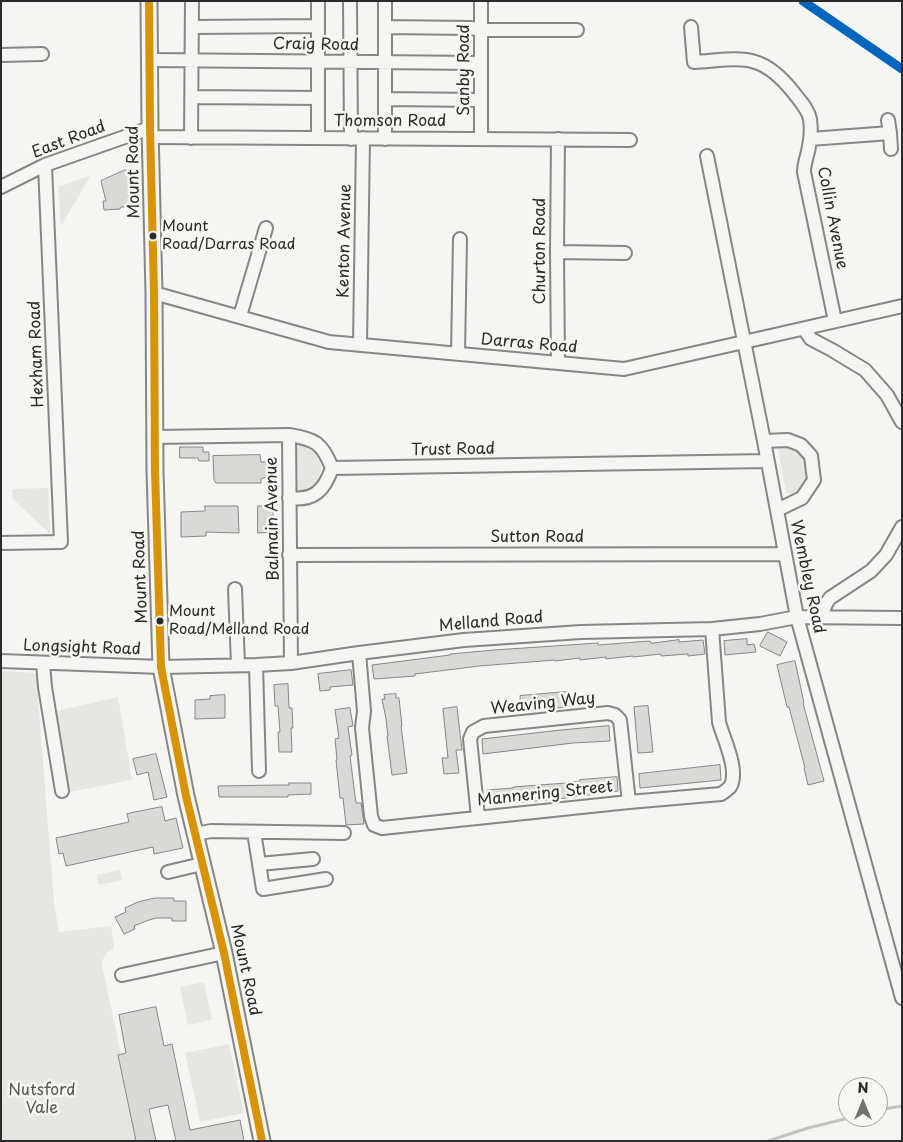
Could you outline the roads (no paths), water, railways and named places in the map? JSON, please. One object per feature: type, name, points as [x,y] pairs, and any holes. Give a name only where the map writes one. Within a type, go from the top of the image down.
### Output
[{"type":"main road","name":"Mount Road","points":[[149,1],[154,292],[154,437],[161,667],[195,834],[224,953],[262,1141]]},
{"type":"street","points":[[191,138],[192,1]]},
{"type":"street","points":[[318,1],[318,138]]},
{"type":"street","name":"Kenton Avenue","points":[[350,1],[350,62],[357,138],[360,344]]},
{"type":"street","points":[[385,1],[385,139]]},
{"type":"street","name":"Sanby Road","points":[[481,1],[481,139]]},
{"type":"street","points":[[192,27],[318,26]]},
{"type":"street","points":[[385,27],[577,30]]},
{"type":"street","name":"Collin Avenue","points":[[691,27],[694,62],[741,59],[757,62],[769,68],[784,80],[806,109],[810,119],[810,140],[804,172],[836,321]]},
{"type":"street","points":[[1,55],[42,54]]},
{"type":"street","name":"Craig Road","points":[[150,60],[481,63]]},
{"type":"street","points":[[192,97],[318,98]]},
{"type":"street","points":[[385,100],[482,100]]},
{"type":"street","points":[[888,120],[892,149]]},
{"type":"street","name":"Thomson Road","points":[[150,133],[191,138],[630,140]]},
{"type":"street","name":"East Road","points":[[1,187],[46,165],[150,133]]},
{"type":"street","points":[[810,140],[890,133]]},
{"type":"street","name":"Churton Road","points":[[558,139],[558,362]]},
{"type":"street","name":"Wembley Road","points":[[706,156],[764,442],[797,617],[902,998]]},
{"type":"street","name":"Hexham Road","points":[[1,543],[61,542],[46,165]]},
{"type":"street","points":[[240,316],[266,228]]},
{"type":"street","points":[[458,354],[460,239]]},
{"type":"street","points":[[557,252],[625,253]]},
{"type":"street","name":"Darras Road","points":[[154,292],[328,342],[624,368],[902,306]]},
{"type":"street","points":[[804,329],[811,338],[865,370],[887,396],[902,422]]},
{"type":"street","points":[[154,437],[289,435],[307,438],[320,446],[332,468],[326,484],[319,491],[306,498],[289,498]]},
{"type":"street","name":"Balmain Avenue","points":[[289,435],[291,663]]},
{"type":"street","points":[[764,442],[788,440],[800,445],[811,456],[814,480],[802,498],[776,510]]},
{"type":"street","name":"Trust Road","points":[[332,468],[767,461]]},
{"type":"street","points":[[823,617],[825,603],[871,571],[886,555],[902,527]]},
{"type":"street","name":"Sutton Road","points":[[289,555],[785,554]]},
{"type":"street","points":[[236,589],[238,666]]},
{"type":"street","name":"Melland Road","points":[[161,667],[291,663],[474,639],[580,632],[712,629],[760,624],[797,617],[902,618]]},
{"type":"street","name":"Mannering Street","points":[[359,653],[364,711],[362,728],[363,746],[371,816],[374,825],[382,828],[720,794],[729,788],[733,779],[732,762],[719,722],[712,629]]},
{"type":"street","name":"Longsight Road","points":[[1,661],[161,667]]},
{"type":"street","points":[[43,663],[45,687],[62,791]]},
{"type":"street","points":[[256,665],[259,771]]},
{"type":"street","name":"Weaving Way","points":[[478,817],[470,739],[473,732],[484,726],[608,713],[615,715],[620,720],[629,802]]},
{"type":"street","points":[[195,834],[211,831],[344,833]]},
{"type":"street","points":[[254,832],[263,888],[326,878]]},
{"type":"street","points":[[259,864],[313,859]]},
{"type":"street","points":[[168,872],[202,864]]},
{"type":"street","points":[[889,950],[902,946]]},
{"type":"street","points":[[122,975],[224,953]]},
{"type":"waterway","points":[[888,1108],[902,1106]]},
{"type":"waterway","points":[[768,1141],[838,1121]]},
{"type":"place","name":"Mount Road/Darras Road","points":[[153,236]]},
{"type":"place","name":"Mount Road/Melland Road","points":[[160,621]]},
{"type":"park label","name":"Nutsford Vale","points":[[42,1100]]}]
